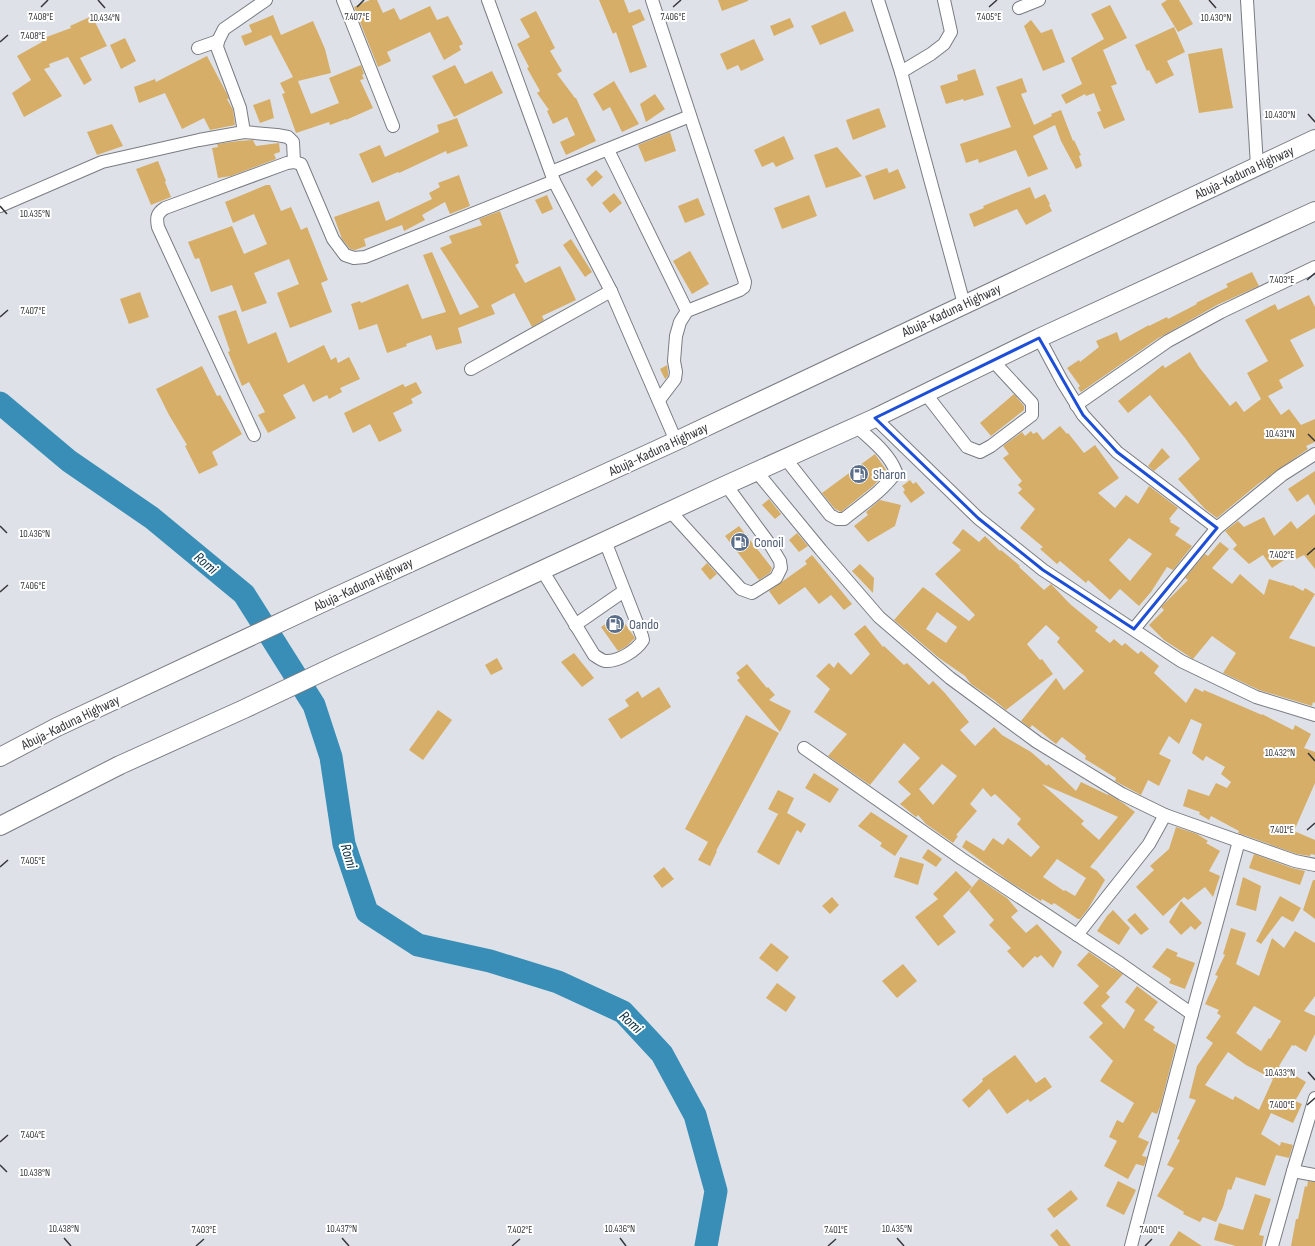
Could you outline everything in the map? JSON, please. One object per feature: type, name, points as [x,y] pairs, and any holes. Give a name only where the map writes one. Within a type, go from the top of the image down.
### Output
[{"type":"highway","name":"Abuja-Kaduna Highway","points":[[0,757],[57,727],[676,440],[1315,139]]},
{"type":"highway","points":[[0,826],[120,765],[244,710],[337,665],[604,541],[875,418],[1039,338],[1315,211]]},
{"type":"street","points":[[244,132],[240,108],[217,47],[218,41],[224,29],[266,0]]},
{"type":"street","points":[[343,0],[393,126]]},
{"type":"street","points":[[488,0],[553,177],[611,291],[676,440]]},
{"type":"street","points":[[652,0],[745,282],[744,287],[740,290],[687,311],[680,322],[676,336],[674,361],[676,372],[675,379],[659,400]]},
{"type":"street","points":[[878,0],[900,72],[964,304]]},
{"type":"street","points":[[900,72],[931,54],[944,44],[951,32],[944,0]]},
{"type":"street","points":[[1019,8],[1039,0]]},
{"type":"street","points":[[1247,0],[1257,166]]},
{"type":"street","points":[[198,48],[218,41]]},
{"type":"street","points":[[254,435],[158,227],[156,219],[159,212],[165,208],[287,163],[294,162],[301,164],[333,239],[345,255],[354,258],[365,257],[553,177],[608,150],[690,116]]},
{"type":"street","points":[[0,206],[102,162],[199,140],[244,132],[277,134],[288,137],[293,142],[294,162]]},
{"type":"street","points":[[608,150],[687,311]]},
{"type":"street","points":[[1076,405],[1168,341],[1221,312],[1315,267]]},
{"type":"street","points":[[471,369],[611,291]]},
{"type":"street","points":[[1039,338],[1076,405],[1116,452],[1217,528]]},
{"type":"street","points":[[925,393],[967,447],[980,452],[991,446],[1032,415],[1032,403],[993,361]]},
{"type":"street","points":[[875,418],[978,518],[1043,570],[1181,661],[1249,693],[1315,715]]},
{"type":"street","points":[[785,458],[830,515],[837,519],[844,519],[876,493],[891,479],[896,472],[893,464],[882,450],[856,426]]},
{"type":"street","points":[[1134,629],[1217,528],[1282,475],[1315,454]]},
{"type":"street","points":[[756,471],[879,617],[950,678],[1037,742],[1122,794],[1166,815],[1294,861],[1315,865]]},
{"type":"street","points":[[670,511],[741,589],[752,593],[776,578],[781,568],[780,562],[771,546],[726,485]]},
{"type":"street","points":[[542,570],[594,655],[603,661],[616,660],[636,648],[643,640],[604,541]]},
{"type":"street","points":[[575,625],[624,591]]},
{"type":"street","points":[[804,748],[962,859],[1077,935],[1192,1014]]},
{"type":"street","points":[[1077,935],[1149,844],[1166,815]]},
{"type":"street","points":[[1131,1246],[1239,841]]},
{"type":"street","points":[[1272,1246],[1315,1098]]},
{"type":"street","points":[[1293,1171],[1315,1175]]},
{"type":"highlighted area","points":[[1039,338],[1083,415],[1117,452],[1217,528],[1134,629],[1043,570],[978,518],[875,418]]},
{"type":"building","points":[[370,0],[377,0],[383,13],[394,8],[400,20],[430,6],[437,20],[448,16],[463,44],[459,46],[461,50],[444,60],[430,32],[387,52],[391,61],[378,67],[354,7]]},
{"type":"building","points":[[599,0],[624,0],[629,13],[640,9],[645,20],[632,26],[647,67],[630,73],[616,32],[613,34]]},
{"type":"building","points":[[718,0],[748,0],[748,1],[722,11]]},
{"type":"building","points":[[1167,0],[1179,0],[1193,24],[1178,32],[1161,4]]},
{"type":"building","points":[[1110,5],[1127,38],[1103,50],[1117,84],[1111,86],[1125,120],[1104,129],[1097,112],[1101,111],[1094,93],[1086,96],[1085,94],[1066,104],[1061,95],[1082,84],[1071,58],[1104,39],[1091,14]]},
{"type":"building","points":[[536,11],[555,48],[550,51],[562,71],[557,74],[576,98],[596,141],[566,155],[560,142],[575,135],[567,117],[553,124],[547,111],[549,110],[537,93],[540,91],[527,68],[529,67],[517,44],[530,37],[520,19]]},
{"type":"building","points":[[845,11],[854,31],[820,45],[811,26]]},
{"type":"building","points":[[273,15],[281,35],[313,21],[325,49],[331,73],[298,81],[311,114],[339,103],[329,78],[361,65],[364,79],[360,80],[373,108],[346,120],[330,125],[329,122],[296,133],[282,94],[285,93],[280,83],[293,77],[271,35],[245,46],[241,36],[252,32],[249,25]]},
{"type":"building","points":[[92,16],[107,46],[80,58],[92,80],[84,85],[68,57],[49,64],[50,67],[44,69],[62,96],[24,117],[12,93],[31,80],[17,56],[42,42],[41,39],[71,28],[70,26]]},
{"type":"building","points":[[790,18],[794,27],[774,36],[770,26]]},
{"type":"building","points":[[1031,20],[1041,33],[1052,29],[1065,62],[1043,71],[1024,26]]},
{"type":"building","points":[[1174,27],[1185,52],[1167,61],[1174,75],[1156,84],[1149,70],[1147,71],[1135,45]]},
{"type":"building","points":[[125,38],[136,61],[121,69],[110,45]]},
{"type":"building","points":[[754,39],[764,60],[741,71],[738,65],[727,70],[720,54]]},
{"type":"building","points":[[1222,48],[1233,108],[1199,113],[1188,54]]},
{"type":"building","points":[[207,56],[227,94],[229,99],[227,99],[233,110],[235,125],[210,130],[204,118],[182,129],[165,93],[139,103],[134,87],[155,79],[156,82]]},
{"type":"building","points":[[455,65],[465,84],[492,71],[503,93],[454,117],[432,76]]},
{"type":"building","points":[[975,69],[984,95],[964,101],[963,99],[946,104],[940,86],[958,80],[957,75]]},
{"type":"building","points":[[1022,78],[1027,92],[1021,94],[1034,125],[1052,116],[1051,114],[1061,110],[1073,141],[1074,140],[1081,155],[1079,156],[1082,166],[1076,169],[1061,141],[1055,125],[1033,136],[1048,169],[1028,177],[1016,150],[979,163],[978,159],[966,163],[960,144],[1011,127],[996,87]]},
{"type":"building","points":[[614,81],[639,124],[622,132],[610,107],[603,111],[593,94]]},
{"type":"building","points":[[655,94],[665,109],[646,122],[640,104]]},
{"type":"building","points":[[270,99],[274,118],[260,123],[253,105]]},
{"type":"building","points":[[879,108],[886,127],[853,140],[846,120]]},
{"type":"building","points":[[457,118],[468,146],[447,154],[446,151],[399,173],[398,172],[372,183],[359,154],[380,145],[385,157],[439,132],[437,125]]},
{"type":"building","points":[[112,124],[123,146],[97,155],[87,132]]},
{"type":"building","points":[[670,132],[676,151],[645,162],[638,145]]},
{"type":"building","points":[[784,136],[794,159],[776,167],[773,162],[762,167],[754,150]]},
{"type":"building","points":[[253,140],[256,146],[279,143],[280,152],[274,154],[276,159],[231,176],[218,178],[212,148],[218,147],[217,144]]},
{"type":"building","points":[[837,147],[862,176],[826,188],[814,155]]},
{"type":"building","points":[[158,161],[171,197],[151,205],[136,169]]},
{"type":"building","points":[[887,168],[889,173],[898,169],[906,188],[874,200],[865,176]]},
{"type":"building","points":[[596,170],[603,177],[592,187],[586,179]]},
{"type":"building","points":[[459,175],[470,206],[450,214],[445,202],[422,215],[425,220],[404,231],[402,225],[364,239],[366,246],[355,250],[350,249],[342,239],[334,217],[379,201],[386,221],[432,199],[429,193],[440,187],[438,183]]},
{"type":"building","points":[[266,185],[270,185],[281,211],[291,207],[301,230],[307,227],[328,280],[321,283],[332,312],[290,328],[277,293],[299,284],[289,259],[254,273],[267,303],[242,312],[232,285],[211,292],[199,258],[195,259],[188,242],[232,226],[244,254],[267,244],[254,214],[233,223],[225,202]]},
{"type":"building","points":[[1030,187],[1035,199],[1045,194],[1052,211],[1026,225],[1017,209],[974,227],[969,214],[984,208],[983,206]]},
{"type":"building","points":[[614,193],[622,203],[610,213],[602,203]]},
{"type":"building","points":[[547,195],[553,209],[542,214],[535,200]]},
{"type":"building","points":[[809,195],[817,216],[782,229],[774,208]]},
{"type":"building","points":[[698,198],[705,215],[685,223],[678,206]]},
{"type":"building","points":[[500,211],[519,263],[515,265],[525,283],[560,266],[576,300],[542,316],[544,320],[532,327],[514,293],[491,305],[495,314],[458,328],[462,343],[436,350],[431,335],[387,353],[377,324],[359,330],[351,304],[360,301],[361,303],[408,284],[422,319],[446,312],[423,255],[432,252],[460,315],[479,307],[440,248],[452,243],[449,236],[482,225],[479,219]]},
{"type":"building","points":[[571,239],[592,272],[585,277],[563,245]]},
{"type":"building","points":[[690,251],[709,284],[692,294],[673,261]]},
{"type":"building","points":[[1252,272],[1259,286],[1217,305],[1157,339],[1081,392],[1078,388],[1080,386],[1067,368],[1079,360],[1080,362],[1099,347],[1096,341],[1117,332],[1120,341],[1149,325],[1167,317],[1168,319],[1197,304],[1196,303],[1228,287],[1226,284]]},
{"type":"building","points":[[140,292],[149,317],[129,324],[120,299]]},
{"type":"building","points":[[1309,295],[1315,307],[1315,328],[1290,340],[1304,366],[1279,380],[1283,388],[1268,396],[1281,415],[1289,409],[1301,425],[1315,419],[1315,442],[1306,446],[1308,449],[1258,484],[1217,518],[1205,509],[1178,479],[1200,459],[1150,395],[1128,413],[1118,401],[1163,365],[1165,368],[1190,352],[1199,367],[1230,406],[1236,401],[1244,412],[1261,399],[1247,373],[1268,361],[1245,320],[1275,304],[1278,310]]},
{"type":"building","points":[[236,310],[248,344],[276,332],[288,363],[324,345],[331,360],[336,357],[338,363],[349,357],[360,379],[340,388],[342,392],[329,399],[327,395],[313,402],[304,384],[283,395],[296,418],[268,433],[258,415],[265,412],[249,382],[242,386],[228,352],[230,351],[218,316]]},
{"type":"building","points":[[667,365],[668,376],[665,379],[660,369]]},
{"type":"building","points":[[202,366],[217,396],[220,395],[242,434],[212,452],[218,465],[199,474],[185,446],[187,445],[169,415],[156,389]]},
{"type":"building","points":[[416,382],[422,393],[411,399],[413,403],[393,413],[402,431],[379,442],[370,424],[353,433],[344,413],[403,384],[405,387]]},
{"type":"building","points":[[1014,394],[1024,406],[1024,410],[991,436],[980,423]]},
{"type":"building","points":[[1060,426],[1067,434],[1068,433],[1084,453],[1095,445],[1119,478],[1098,493],[1115,508],[1126,495],[1138,504],[1149,486],[1178,508],[1169,519],[1171,520],[1170,522],[1180,528],[1175,535],[1192,546],[1173,570],[1167,567],[1151,592],[1139,606],[1120,589],[1110,600],[1088,580],[1086,583],[1060,561],[1057,564],[1040,549],[1043,547],[1020,528],[1035,509],[1018,493],[1022,489],[1018,485],[1022,481],[1003,458],[1009,454],[1003,446],[1022,432],[1025,436],[1031,431],[1033,434],[1037,432],[1043,440]],"holes":[[[1129,538],[1152,554],[1130,581],[1109,560]]]},
{"type":"building","points":[[1162,448],[1170,457],[1154,471],[1148,466]]},
{"type":"building","points":[[875,454],[887,471],[873,486],[841,512],[835,509],[822,493]]},
{"type":"building","points":[[1315,471],[1315,506],[1308,494],[1297,502],[1288,489]]},
{"type":"building","points":[[910,480],[913,484],[916,482],[925,493],[911,503],[903,492],[905,490],[902,486]]},
{"type":"building","points":[[769,499],[781,514],[775,519],[762,505]]},
{"type":"building","points":[[880,500],[901,505],[895,526],[868,542],[854,526],[868,515],[866,512]]},
{"type":"building","points":[[1315,514],[1315,569],[1304,555],[1296,559],[1293,554],[1272,568],[1263,555],[1249,564],[1233,549],[1237,545],[1225,531],[1238,521],[1244,527],[1264,517],[1274,536],[1291,521],[1297,529]]},
{"type":"building","points":[[739,526],[772,568],[770,573],[759,580],[725,536]]},
{"type":"building","points":[[963,529],[979,542],[985,536],[1000,551],[1001,550],[1020,566],[1019,567],[1044,590],[1051,584],[1070,604],[1098,627],[1095,631],[1110,643],[1114,639],[1122,646],[1125,643],[1138,654],[1141,651],[1159,666],[1154,673],[1186,703],[1195,688],[1203,692],[1204,690],[1262,714],[1293,730],[1295,725],[1311,734],[1304,748],[1315,752],[1315,783],[1294,831],[1315,840],[1315,855],[1311,854],[1310,856],[1297,854],[1238,833],[1239,831],[1211,816],[1209,820],[1199,814],[1200,812],[1183,806],[1188,789],[1209,796],[1216,783],[1227,788],[1231,782],[1221,774],[1225,767],[1206,756],[1203,761],[1192,753],[1202,724],[1191,719],[1179,744],[1169,736],[1159,754],[1171,760],[1159,786],[1148,780],[1141,795],[1115,781],[1116,778],[1085,759],[1086,756],[1062,737],[1056,744],[1032,725],[1030,728],[1021,721],[1056,678],[1064,690],[1084,671],[1057,642],[1060,638],[1046,625],[1027,644],[1040,660],[1042,659],[1053,674],[1006,710],[971,684],[965,676],[939,658],[894,620],[923,587],[969,621],[975,615],[935,574],[961,550],[952,543]],"holes":[[[937,612],[957,627],[946,643],[926,629]]]},
{"type":"building","points":[[797,533],[808,546],[799,552],[789,540]]},
{"type":"building","points":[[1220,542],[1229,549],[1212,568],[1232,584],[1240,574],[1264,595],[1269,579],[1292,585],[1303,591],[1305,588],[1315,594],[1289,638],[1315,647],[1315,703],[1313,702],[1312,706],[1259,690],[1223,673],[1236,653],[1212,636],[1193,659],[1164,640],[1149,625],[1164,610],[1161,607],[1188,580],[1185,578],[1205,554],[1208,556]]},
{"type":"building","points":[[812,555],[852,604],[844,610],[831,595],[819,604],[805,587],[779,605],[769,591],[807,564],[805,561]]},
{"type":"building","points":[[707,563],[717,574],[710,580],[701,569]]},
{"type":"building","points":[[860,564],[874,578],[873,593],[852,571]]},
{"type":"building","points":[[619,615],[635,638],[627,646],[618,651],[601,627]]},
{"type":"building","points":[[865,625],[883,647],[884,646],[904,665],[907,663],[929,685],[933,681],[969,722],[960,730],[975,746],[994,727],[1002,735],[1031,752],[1047,766],[1048,764],[1076,791],[1081,782],[1108,794],[1135,812],[1090,867],[1097,871],[1105,880],[1088,909],[1080,919],[1054,903],[1052,905],[1042,899],[1041,901],[1010,882],[962,847],[966,840],[984,851],[993,838],[1003,845],[1008,838],[1031,857],[1040,847],[1017,824],[1021,819],[995,794],[991,797],[983,788],[970,804],[977,811],[956,835],[958,836],[953,843],[926,824],[918,815],[916,817],[900,804],[911,794],[898,782],[920,758],[904,743],[870,785],[828,756],[847,734],[814,712],[830,689],[816,676],[829,663],[834,668],[838,662],[851,675],[870,654],[854,634]],"holes":[[[942,764],[957,776],[933,805],[919,789]],[[1042,784],[1118,817],[1099,840],[1081,824],[1084,821]],[[1057,859],[1086,878],[1075,896],[1065,890],[1064,891],[1043,877]]]},
{"type":"building","points":[[574,653],[594,678],[582,687],[561,662]]},
{"type":"building","points":[[497,658],[503,669],[491,675],[485,665]]},
{"type":"building","points":[[747,664],[767,688],[768,687],[775,695],[769,700],[791,711],[780,732],[737,680],[740,678],[736,673]]},
{"type":"building","points":[[659,687],[671,707],[621,739],[608,719],[629,706],[625,700],[638,691],[642,698]]},
{"type":"building","points":[[438,710],[452,720],[423,760],[409,750]]},
{"type":"building","points":[[746,715],[779,733],[716,851],[710,866],[698,860],[708,842],[685,829]]},
{"type":"building","points":[[814,773],[839,789],[830,803],[805,788]]},
{"type":"building","points":[[778,790],[794,798],[787,813],[806,824],[801,833],[797,830],[779,865],[757,852],[778,814],[768,809]]},
{"type":"building","points":[[871,812],[908,836],[895,856],[880,846],[882,843],[858,826]]},
{"type":"building","points":[[1176,827],[1197,834],[1208,841],[1206,843],[1220,851],[1209,871],[1220,876],[1213,897],[1205,887],[1188,900],[1184,897],[1163,916],[1136,887],[1154,870],[1150,866],[1169,849]]},
{"type":"building","points":[[928,849],[942,859],[936,867],[922,858]]},
{"type":"building","points":[[1254,854],[1292,868],[1305,871],[1300,885],[1249,868]]},
{"type":"building","points":[[900,857],[924,864],[918,885],[894,877]]},
{"type":"building","points":[[664,867],[674,879],[662,888],[653,876]]},
{"type":"building","points":[[956,871],[972,887],[943,916],[956,932],[938,946],[915,917],[938,899],[933,894]]},
{"type":"building","points":[[1243,877],[1261,886],[1256,911],[1236,905]]},
{"type":"building","points":[[979,879],[1007,898],[1018,911],[1011,917],[1026,933],[1037,924],[1062,952],[1053,968],[1041,955],[1037,958],[1035,956],[1023,968],[1007,951],[1011,948],[989,925],[994,920],[969,891]]},
{"type":"building","points":[[1313,880],[1315,880],[1315,919],[1303,910]]},
{"type":"building","points":[[1280,896],[1301,908],[1293,922],[1282,916],[1261,944],[1256,941]]},
{"type":"building","points":[[832,897],[839,905],[830,914],[822,906]]},
{"type":"building","points":[[1181,901],[1202,923],[1195,930],[1191,926],[1181,935],[1169,922]]},
{"type":"building","points":[[1113,910],[1130,928],[1119,945],[1097,931]]},
{"type":"building","points":[[1135,913],[1149,929],[1141,935],[1127,920]]},
{"type":"building","points":[[1231,928],[1246,933],[1236,964],[1259,976],[1272,938],[1284,948],[1295,931],[1315,943],[1315,996],[1304,1011],[1315,1016],[1315,1034],[1306,1052],[1295,1045],[1292,1045],[1279,1066],[1306,1082],[1295,1101],[1302,1104],[1293,1123],[1271,1113],[1261,1134],[1280,1146],[1281,1142],[1293,1145],[1289,1158],[1276,1155],[1265,1186],[1236,1177],[1231,1190],[1228,1189],[1223,1207],[1216,1222],[1203,1217],[1200,1222],[1183,1214],[1184,1212],[1157,1196],[1174,1168],[1167,1165],[1180,1140],[1177,1139],[1196,1100],[1189,1098],[1197,1066],[1213,1043],[1206,1038],[1221,1016],[1217,1013],[1219,1010],[1205,1004],[1218,976],[1215,975],[1225,955],[1223,954]],"holes":[[[1254,1006],[1281,1021],[1261,1051],[1236,1033]],[[1228,1052],[1246,1065],[1273,1079],[1259,1110],[1235,1096],[1233,1100],[1205,1085]]]},
{"type":"building","points":[[771,943],[789,957],[777,972],[759,958]]},
{"type":"building","points":[[1167,948],[1178,953],[1176,956],[1195,963],[1185,989],[1169,983],[1171,979],[1152,967]]},
{"type":"building","points":[[1089,952],[1123,974],[1106,993],[1110,997],[1101,1006],[1124,1029],[1135,1010],[1125,1002],[1137,986],[1158,1002],[1144,1020],[1155,1027],[1153,1030],[1176,1045],[1160,1107],[1157,1114],[1152,1112],[1138,1137],[1149,1142],[1142,1156],[1147,1157],[1144,1166],[1136,1164],[1128,1179],[1104,1166],[1117,1141],[1109,1137],[1117,1120],[1123,1123],[1134,1103],[1100,1081],[1113,1061],[1089,1037],[1103,1023],[1083,1003],[1099,986],[1077,965]]},
{"type":"building","points":[[903,964],[917,981],[897,998],[882,981]]},
{"type":"building","points":[[777,983],[796,997],[786,1012],[766,998]]},
{"type":"building","points":[[1015,1055],[1036,1083],[1045,1077],[1052,1087],[1030,1102],[1028,1099],[1007,1114],[989,1089],[969,1108],[962,1100],[983,1081],[982,1079]]},
{"type":"building","points":[[1118,1181],[1136,1190],[1124,1215],[1106,1206]]},
{"type":"building","points":[[1308,1181],[1315,1182],[1315,1246],[1291,1246],[1296,1219],[1298,1219],[1305,1186],[1307,1187]]},
{"type":"building","points":[[1071,1190],[1078,1199],[1054,1218],[1047,1209]]},
{"type":"building","points":[[1255,1194],[1271,1199],[1259,1235],[1264,1236],[1262,1246],[1236,1246],[1214,1240],[1219,1223],[1243,1230]]},
{"type":"building","points":[[1057,1229],[1071,1246],[1059,1246],[1050,1235]]},
{"type":"building","points":[[1179,1231],[1202,1246],[1169,1246]]},
{"type":"waterway","name":"Romi","points":[[0,403],[69,461],[152,518],[244,594],[314,705],[331,757],[344,844],[367,912],[418,945],[490,961],[558,982],[623,1012],[662,1054],[695,1115],[716,1191],[706,1246]]},
{"type":"place","name":"Sharon","points":[[859,474]]},
{"type":"place","name":"Conoil","points":[[740,542]]},
{"type":"place","name":"Oando","points":[[615,624]]}]
